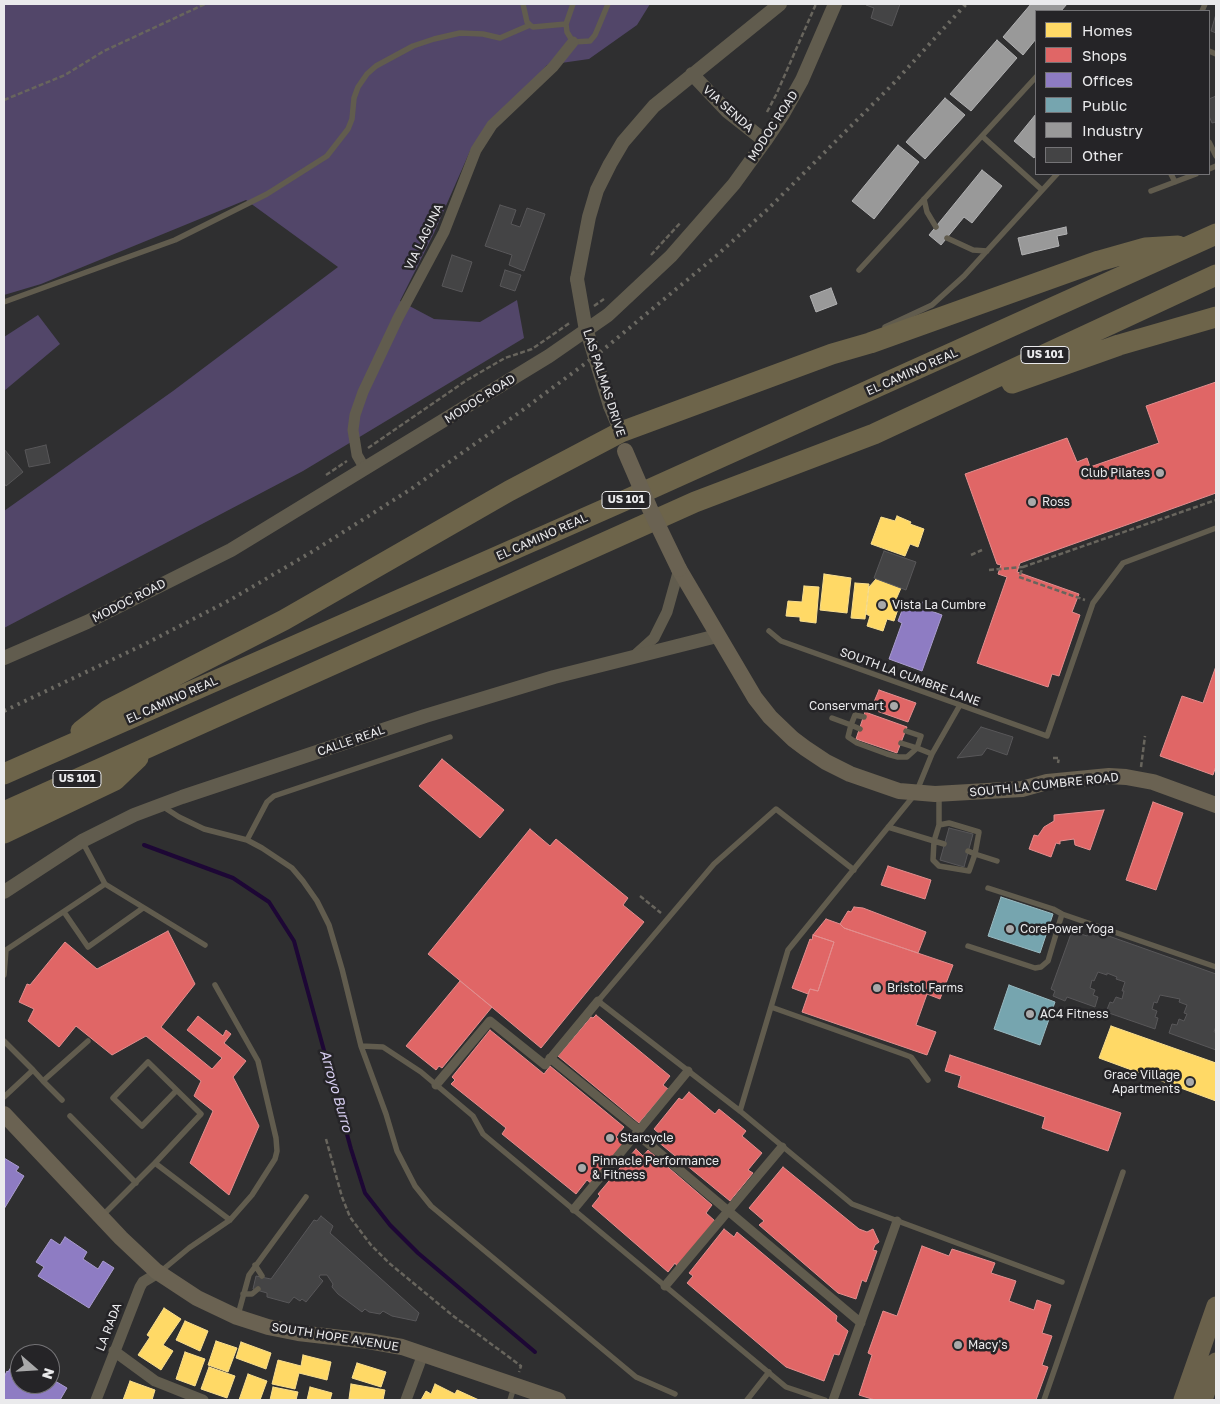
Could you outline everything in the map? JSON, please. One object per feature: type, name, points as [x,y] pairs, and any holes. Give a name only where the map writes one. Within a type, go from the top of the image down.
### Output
[{"type":"highway","name":"EL CAMINO REAL","points":[[4,774],[637,495],[1216,234]]},
{"type":"highway","points":[[60,749],[108,710],[284,620],[509,491],[623,441],[832,354],[870,343],[1099,261],[1145,248],[1189,246]]},
{"type":"highway","name":"US 101","points":[[4,812],[695,502],[874,434],[1216,275]]},
{"type":"highway","points":[[874,434],[1119,344],[1216,317]]},
{"type":"highway","points":[[4,833],[115,780],[151,746]]},
{"type":"main road","name":"LAS PALMAS DRIVE","points":[[623,441],[650,509]]},
{"type":"main road","name":"SOUTH LA CUMBRE ROAD","points":[[650,509],[678,569],[755,698],[793,739],[826,762],[875,784],[899,791],[916,793],[939,794],[1022,789],[1047,782],[1108,776],[1140,780],[1179,790],[1216,804]]},
{"type":"main road","name":"SOUTH HOPE AVENUE","points":[[4,1114],[121,1238],[158,1273],[197,1298],[238,1317],[268,1327],[298,1333],[368,1340],[423,1354],[512,1393],[558,1400]]},
{"type":"main road","points":[[1183,1400],[1216,1306]]},
{"type":"main road","points":[[1203,1400],[1215,1367]]},
{"type":"street","name":"LAS PALMAS DRIVE","points":[[623,441],[585,325],[577,279],[589,217],[597,190],[610,164],[635,127],[654,106],[780,4]]},
{"type":"street","name":"MODOC ROAD","points":[[4,658],[87,622],[231,550],[550,356],[608,315],[677,250],[734,184],[783,114],[802,80],[836,4]]},
{"type":"street","name":"VIA LAGUNA","points":[[365,469],[357,455],[353,430],[355,416],[363,392],[398,318],[444,232],[476,150],[492,125],[553,67],[573,42]]},
{"type":"street","name":"VIA SENDA","points":[[692,74],[727,111],[765,141]]},
{"type":"street","points":[[632,657],[654,638],[667,612],[678,569]]},
{"type":"street","name":"CALLE REAL","points":[[4,892],[82,841],[115,824],[161,805],[425,716],[554,677],[717,636]]},
{"type":"street","points":[[436,1085],[490,1021],[545,1065],[598,1001]]},
{"type":"street","points":[[550,1058],[861,1322]]},
{"type":"street","points":[[574,1209],[688,1072]]},
{"type":"street","points":[[665,1286],[782,1147]]},
{"type":"street","points":[[833,1400],[897,1221]]},
{"type":"street","name":"LA RADA","points":[[96,1400],[140,1287],[143,1282],[158,1273]]},
{"type":"street","points":[[114,1351],[155,1381],[203,1400]]},
{"type":"street","points":[[406,1400],[423,1354]]},
{"type":"lane","points":[[523,4],[527,22],[534,27],[566,24]]},
{"type":"lane","points":[[573,4],[566,24],[567,32],[573,42],[590,40],[595,35],[608,4]]},
{"type":"lane","points":[[4,302],[48,288],[175,240],[267,194],[326,156],[348,129],[352,119],[354,98],[358,87],[367,74],[376,66],[413,46],[460,33],[500,38],[530,25]]},
{"type":"lane","points":[[859,270],[1035,78]]},
{"type":"lane","points":[[982,136],[1042,190]]},
{"type":"lane","points":[[1214,147],[1216,156]]},
{"type":"lane","points":[[870,343],[886,327],[932,305],[964,276],[1056,175]]},
{"type":"lane","points":[[1172,175],[1175,182]]},
{"type":"lane","points":[[1151,191],[1193,175]]},
{"type":"lane","points":[[924,199],[927,212],[936,228]]},
{"type":"lane","points":[[947,238],[973,250],[987,251]]},
{"type":"lane","points":[[1093,603],[1123,563],[1216,528]]},
{"type":"lane","name":"SOUTH LA CUMBRE LANE","points":[[769,632],[782,642],[1046,736],[1093,603]]},
{"type":"lane","points":[[740,1111],[788,950],[916,793],[932,754],[960,706]]},
{"type":"lane","points":[[864,717],[855,715],[848,737],[858,743],[887,754],[907,757],[917,748],[921,736],[906,731]]},
{"type":"lane","points":[[832,718],[860,729]]},
{"type":"lane","points":[[247,840],[267,802],[274,796],[450,737]]},
{"type":"lane","points":[[901,743],[932,754]]},
{"type":"lane","points":[[939,794],[939,825],[934,841],[933,860],[939,866],[969,871],[980,832],[949,823],[939,825]]},
{"type":"lane","points":[[161,805],[179,817],[204,829],[247,840],[262,848],[292,868],[317,901],[329,925],[361,1046],[386,1114],[396,1150],[415,1186],[431,1206],[636,1377],[675,1394]]},
{"type":"lane","points":[[854,870],[776,809],[714,864],[598,1001],[740,1111],[852,1204],[1062,1282]]},
{"type":"lane","points":[[888,828],[944,844]]},
{"type":"lane","points":[[82,841],[105,884],[205,945]]},
{"type":"lane","points":[[968,851],[997,861]]},
{"type":"lane","points":[[4,976],[6,950],[105,884]]},
{"type":"lane","points":[[988,888],[1216,967]]},
{"type":"lane","points":[[64,912],[88,947],[143,908]]},
{"type":"lane","points":[[968,946],[1035,968],[1041,968],[1048,961],[1062,914]]},
{"type":"lane","points":[[158,1273],[189,1248],[230,1220],[252,1195],[278,1151],[258,1061],[215,985]]},
{"type":"lane","points":[[771,1007],[911,1057],[928,1080]]},
{"type":"lane","points":[[43,1081],[88,1040]]},
{"type":"lane","points":[[4,1041],[62,1100]]},
{"type":"lane","points":[[361,1046],[383,1047],[436,1085],[473,1116],[483,1134],[786,1387],[825,1400]]},
{"type":"lane","points":[[101,1217],[201,1114],[148,1062],[113,1098],[142,1126],[176,1091]]},
{"type":"lane","points":[[4,1097],[33,1070]]},
{"type":"lane","points":[[70,1116],[136,1183]]},
{"type":"lane","points":[[155,1163],[230,1220]]},
{"type":"lane","points":[[1044,1400],[1123,1172]]},
{"type":"lane","points":[[238,1317],[249,1275],[306,1197]]},
{"type":"lane","points":[[256,1265],[262,1276]]},
{"type":"lane","points":[[243,1294],[252,1294],[258,1289]]},
{"type":"lane","points":[[747,1400],[769,1372]]},
{"type":"path","points":[[4,100],[65,75],[104,51],[205,4]]},
{"type":"path","points":[[764,118],[816,4]]},
{"type":"path","points":[[646,261],[683,220]]},
{"type":"path","points":[[592,307],[607,297]]},
{"type":"path","points":[[377,442],[467,380],[505,358],[532,349],[577,318]]},
{"type":"path","points":[[989,570],[1022,568],[1216,500]]},
{"type":"path","points":[[971,555],[982,550]]},
{"type":"path","points":[[1022,568],[1019,577],[1093,603]]},
{"type":"path","points":[[1140,780],[1145,736]]},
{"type":"path","points":[[1053,758],[1060,757],[1058,762]]},
{"type":"path","points":[[640,896],[668,918]]},
{"type":"path","points":[[326,1139],[342,1197],[350,1217],[371,1245],[389,1263],[452,1315],[521,1366],[512,1393]]},
{"type":"shaded area","points":[[4,4],[650,4],[637,25],[589,59],[547,65],[470,151],[434,233],[400,301],[434,319],[480,322],[517,300],[524,338],[303,471],[4,628],[4,511],[173,391],[338,267],[246,200],[41,284],[4,295]]},
{"type":"shaded area","points":[[38,315],[60,344],[4,391],[4,337]]},
{"type":"building: Homes","points":[[897,516],[911,522],[910,524],[924,529],[918,547],[910,544],[905,556],[871,544],[881,517],[895,521]]},
{"type":"building: Homes","points":[[824,574],[851,578],[847,613],[820,610]]},
{"type":"building: Homes","name":"Vista La Cumbre","points":[[876,579],[901,588],[894,604],[899,606],[894,621],[887,619],[883,631],[867,626],[870,616],[866,614],[869,587]]},
{"type":"building: Homes","points":[[855,583],[869,584],[865,619],[851,618]]},
{"type":"building: Homes","points":[[804,586],[819,587],[816,623],[800,621],[800,617],[786,616],[788,601],[802,602]]},
{"type":"building: Homes","name":"Grace Village Apartments","points":[[1111,1026],[1216,1063],[1216,1101],[1099,1058]]},
{"type":"building: Homes","points":[[164,1308],[181,1319],[163,1345],[173,1351],[161,1370],[138,1355],[150,1337],[147,1335]]},
{"type":"building: Homes","points":[[185,1321],[208,1331],[200,1351],[176,1340]]},
{"type":"building: Homes","points":[[216,1341],[237,1348],[228,1372],[208,1365]]},
{"type":"building: Homes","points":[[241,1342],[271,1353],[266,1369],[236,1358]]},
{"type":"building: Homes","points":[[185,1352],[205,1359],[195,1386],[176,1379]]},
{"type":"building: Homes","points":[[303,1355],[331,1362],[327,1380],[299,1373],[295,1389],[272,1384],[278,1360],[301,1366]]},
{"type":"building: Homes","points":[[357,1363],[386,1372],[381,1387],[352,1378]]},
{"type":"building: Homes","points":[[209,1367],[235,1376],[227,1398],[201,1389]]},
{"type":"building: Homes","points":[[248,1374],[267,1381],[260,1400],[239,1400]]},
{"type":"building: Homes","points":[[130,1381],[155,1390],[152,1400],[123,1400]]},
{"type":"building: Homes","points":[[351,1384],[385,1390],[383,1400],[349,1399]]},
{"type":"building: Homes","points":[[435,1384],[455,1394],[457,1390],[479,1400],[421,1400],[426,1391],[431,1394]]},
{"type":"building: Homes","points":[[273,1387],[298,1392],[296,1400],[270,1400]]},
{"type":"building: Homes","points":[[310,1387],[332,1393],[330,1400],[307,1400]]},
{"type":"building: Shops","points":[[1216,382],[1216,493],[1020,563],[1017,572],[1079,594],[1072,612],[1080,615],[1059,676],[1052,674],[1048,687],[977,663],[1007,577],[998,574],[1001,565],[997,564],[965,474],[1067,438],[1077,462],[1087,458],[1090,467],[1159,443],[1146,406]]},
{"type":"building: Shops","points":[[1216,666],[1216,766],[1213,775],[1160,756],[1182,696],[1203,703]]},
{"type":"building: Shops","name":"Conservmart","points":[[879,690],[916,703],[908,722],[871,709]]},
{"type":"building: Shops","points":[[865,712],[907,727],[897,753],[856,739]]},
{"type":"building: Shops","points":[[442,759],[504,810],[480,838],[419,786]]},
{"type":"building: Shops","points":[[1153,802],[1183,813],[1156,890],[1126,880]]},
{"type":"building: Shops","points":[[1104,810],[1090,850],[1075,845],[1074,839],[1060,841],[1060,844],[1056,843],[1051,857],[1029,849],[1034,835],[1038,836],[1044,827],[1054,821],[1054,815]]},
{"type":"building: Shops","points":[[530,829],[550,846],[556,839],[628,898],[623,905],[644,922],[541,1048],[428,954]]},
{"type":"building: Shops","points":[[888,866],[931,880],[925,899],[881,885]]},
{"type":"building: Shops","points":[[854,907],[863,908],[926,932],[918,953],[844,928],[840,924],[848,911],[851,912]]},
{"type":"building: Shops","points":[[826,919],[840,924],[844,928],[953,965],[940,999],[927,994],[916,1025],[936,1032],[927,1055],[802,1012],[810,989],[818,991],[834,942],[813,935]]},
{"type":"building: Shops","points":[[168,931],[195,984],[161,1027],[212,1069],[222,1058],[187,1030],[198,1016],[223,1036],[226,1030],[231,1034],[224,1043],[246,1061],[233,1077],[259,1126],[229,1195],[190,1163],[213,1111],[194,1096],[201,1081],[146,1036],[112,1055],[76,1026],[59,1047],[28,1021],[34,1009],[19,1002],[27,984],[30,985],[65,942],[97,969]]},
{"type":"building: Shops","points":[[813,935],[834,942],[818,991],[810,989],[808,994],[792,988]]},
{"type":"building: Shops","points":[[460,981],[492,1007],[442,1068],[439,1066],[436,1070],[406,1046]]},
{"type":"building: Shops","points":[[596,1015],[670,1076],[663,1085],[668,1089],[639,1123],[558,1056],[591,1017],[593,1018]]},
{"type":"building: Shops","points":[[490,1030],[544,1074],[550,1066],[624,1127],[616,1137],[624,1144],[592,1184],[587,1180],[576,1194],[502,1134],[506,1128],[451,1084],[455,1080],[452,1077]]},
{"type":"building: Shops","points":[[950,1055],[1121,1113],[1108,1151],[1042,1128],[1045,1117],[958,1087],[961,1076],[945,1071]]},
{"type":"building: Shops","points":[[689,1092],[715,1114],[719,1109],[746,1131],[742,1136],[762,1153],[748,1170],[753,1173],[730,1201],[657,1141],[662,1136],[654,1129],[679,1098],[682,1100]]},
{"type":"building: Shops","points":[[636,1149],[643,1156],[648,1150],[712,1205],[706,1213],[715,1221],[677,1266],[675,1263],[668,1272],[592,1206],[600,1196],[598,1194]]},
{"type":"building: Shops","points":[[783,1167],[859,1229],[867,1232],[873,1229],[879,1242],[873,1250],[877,1251],[866,1282],[862,1280],[856,1299],[838,1293],[759,1225],[764,1221],[749,1208]]},
{"type":"building: Shops","points":[[724,1229],[734,1237],[737,1232],[837,1316],[836,1321],[848,1331],[839,1355],[834,1354],[824,1381],[786,1367],[687,1283],[693,1276],[689,1273]]},
{"type":"building: Shops","points":[[922,1246],[949,1256],[952,1249],[995,1263],[991,1273],[1016,1281],[1009,1301],[1034,1310],[1037,1300],[1051,1305],[1042,1333],[1052,1336],[1042,1365],[1048,1367],[1036,1400],[875,1400],[859,1395],[872,1355],[868,1353],[883,1311],[897,1316]]},
{"type":"building: Offices","points":[[918,601],[925,603],[923,608],[942,615],[922,671],[889,659],[902,623],[898,621],[903,608],[906,609],[908,603],[916,606]]},
{"type":"building: Offices","points":[[4,1158],[19,1167],[16,1171],[24,1176],[4,1209]]},
{"type":"building: Offices","points":[[65,1237],[87,1252],[83,1259],[98,1269],[103,1261],[114,1268],[89,1308],[38,1276],[44,1267],[36,1262],[51,1239],[60,1245]]},
{"type":"building: Offices","points":[[10,1369],[10,1394],[60,1394],[60,1384],[67,1388],[60,1400],[4,1400],[4,1377]]},
{"type":"building: Public","points":[[1001,897],[1053,914],[1040,953],[988,936]]},
{"type":"building: Public","points":[[1009,985],[1055,1002],[1040,1045],[994,1029]]},
{"type":"building: Industry","points":[[1031,4],[1067,4],[1062,10],[1035,10],[1035,40],[1023,55],[1003,37]]},
{"type":"building: Industry","points":[[997,40],[1017,58],[971,111],[950,94]]},
{"type":"building: Industry","points":[[945,98],[965,115],[925,159],[906,142]]},
{"type":"building: Industry","points":[[1035,115],[1034,158],[1014,141]]},
{"type":"building: Industry","points":[[898,145],[919,162],[874,219],[852,201]]},
{"type":"building: Industry","points":[[982,170],[1002,186],[972,223],[964,217],[941,245],[929,235]]},
{"type":"building: Industry","points":[[1066,227],[1067,234],[1057,236],[1059,246],[1022,255],[1018,238]]},
{"type":"building: Industry","points":[[831,288],[837,304],[816,312],[810,296]]},
{"type":"building: Other","points":[[867,4],[900,4],[892,26],[871,18],[874,8]]},
{"type":"building: Other","points":[[1216,14],[1216,33],[1211,31]]},
{"type":"building: Other","points":[[1216,96],[1216,122],[1212,123],[1210,118],[1210,99]]},
{"type":"building: Other","points":[[500,205],[516,210],[511,224],[520,227],[527,208],[545,214],[524,271],[509,265],[512,255],[485,246]]},
{"type":"building: Other","points":[[452,255],[472,262],[462,292],[442,286]]},
{"type":"building: Other","points":[[505,270],[521,275],[515,291],[500,286]]},
{"type":"building: Other","points":[[46,445],[50,463],[29,467],[25,450]]},
{"type":"building: Other","points":[[4,449],[23,472],[6,486],[4,483]]},
{"type":"building: Other","points":[[884,551],[916,562],[906,590],[874,578]]},
{"type":"building: Other","points":[[981,727],[1013,737],[1007,755],[987,748],[982,755],[957,758]]},
{"type":"building: Other","points":[[949,828],[973,834],[964,867],[940,860]]},
{"type":"building: Other","points":[[1089,929],[1216,974],[1216,1026],[1214,1032],[1216,1032],[1216,1050],[1169,1033],[1172,1024],[1177,1025],[1179,1019],[1184,1021],[1187,1014],[1184,1013],[1187,1005],[1179,1002],[1180,999],[1160,995],[1157,1003],[1154,1002],[1152,1009],[1157,1011],[1155,1017],[1158,1018],[1155,1029],[1106,1012],[1110,1002],[1113,1003],[1116,997],[1122,999],[1125,982],[1107,973],[1107,975],[1098,972],[1094,981],[1092,980],[1090,988],[1095,990],[1093,995],[1098,997],[1095,1007],[1067,997],[1065,1001],[1053,996],[1055,991],[1051,989],[1072,931],[1087,936]]},
{"type":"building: Other","points":[[321,1216],[333,1226],[330,1233],[419,1313],[416,1321],[392,1316],[383,1311],[380,1314],[369,1312],[365,1309],[362,1312],[338,1294],[332,1287],[333,1284],[327,1275],[320,1275],[319,1277],[323,1281],[306,1302],[294,1297],[289,1303],[267,1297],[267,1293],[253,1289],[256,1276],[271,1279],[314,1220],[317,1221]]},
{"type":"waterway","name":"Arroyo Burro","points":[[144,845],[233,878],[269,902],[294,941],[351,1149],[365,1193],[390,1225],[418,1253],[535,1352]]},
{"type":"railway","points":[[4,711],[143,645],[230,600],[315,550],[411,489],[520,412],[598,354],[716,256],[768,209],[893,84],[966,4]]},
{"type":"place","name":"Club Pilates","points":[[1160,473]]},
{"type":"place","name":"Ross","points":[[1032,502]]},
{"type":"place","name":"Vista La Cumbre","points":[[882,605]]},
{"type":"place","name":"Conservmart","points":[[894,706]]},
{"type":"place","name":"CorePower Yoga","points":[[1010,929]]},
{"type":"place","name":"Bristol Farms","points":[[877,988]]},
{"type":"place","name":"AC4 Fitness","points":[[1030,1014]]},
{"type":"place","name":"Grace Village Apartments","points":[[1190,1082]]},
{"type":"place","name":"Starcycle","points":[[610,1138]]},
{"type":"place","name":"Pinnacle Performance & Fitness","points":[[582,1168]]},
{"type":"place","name":"Macy's","points":[[958,1345]]}]
